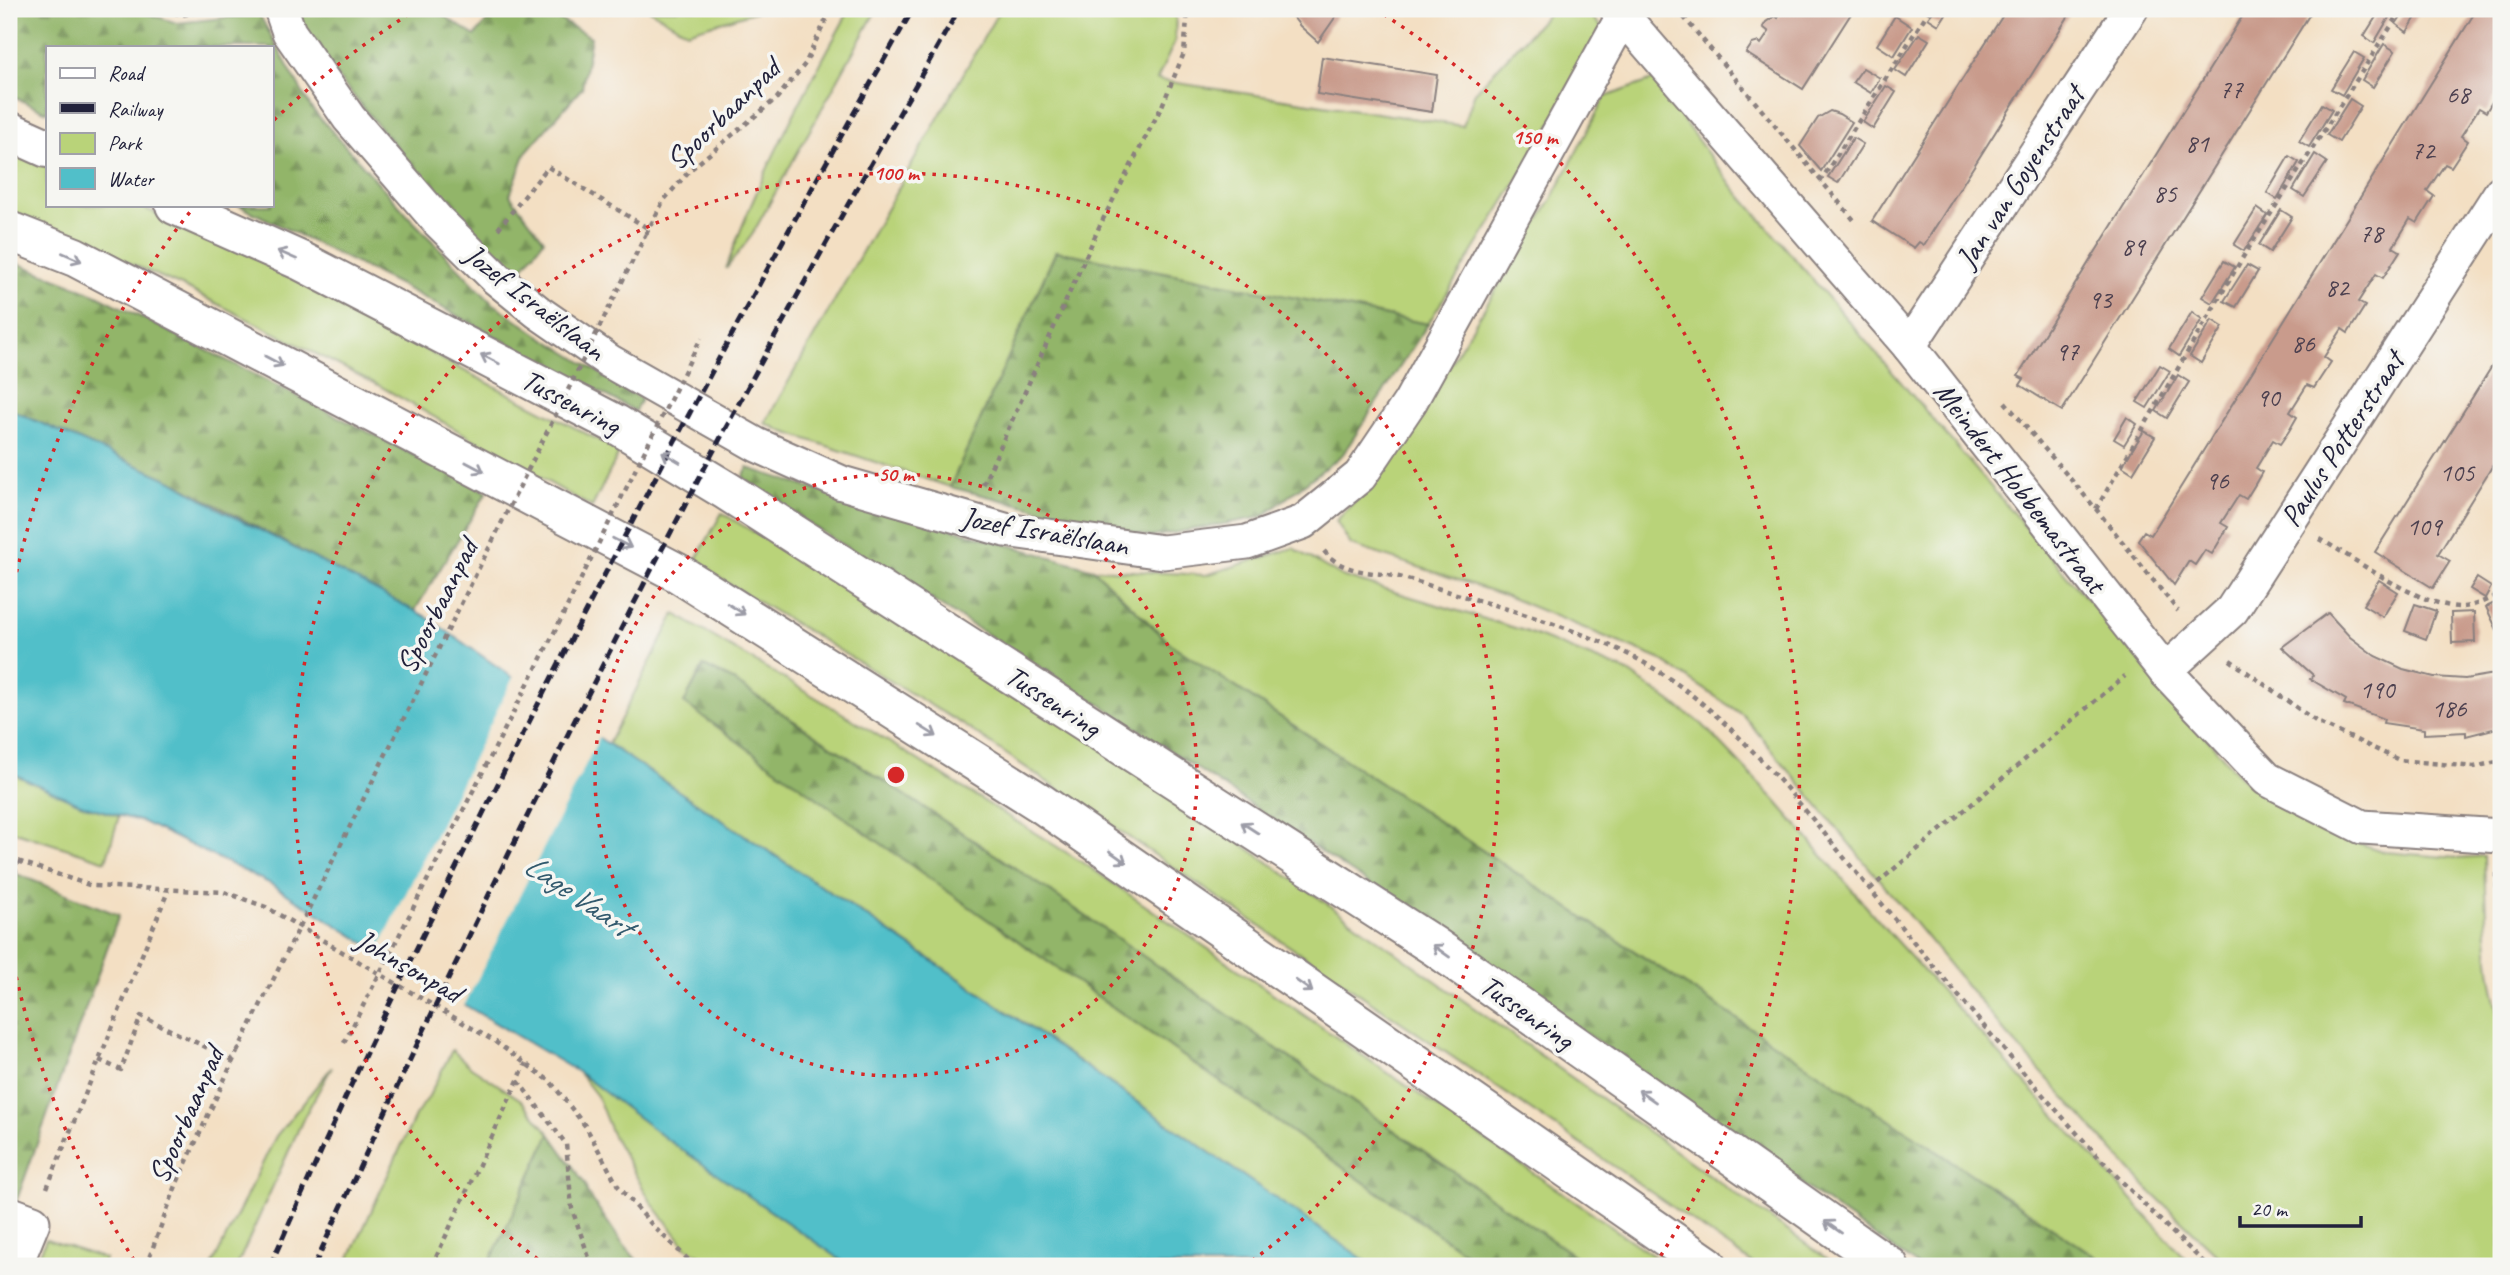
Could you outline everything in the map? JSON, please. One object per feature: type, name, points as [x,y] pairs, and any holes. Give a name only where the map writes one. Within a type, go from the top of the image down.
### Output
[{"type":"highway","points":[[9,131],[46,148]]},
{"type":"highway","name":"Tussenring","points":[[177,206],[301,261],[615,424],[727,491],[1434,946],[1889,1266]]},
{"type":"highway","points":[[9,231],[75,257],[678,573],[1042,804],[1708,1266]]},
{"type":"street","name":"Jozef Israëlslaan","points":[[281,9],[289,32],[349,118],[438,221],[497,279],[538,312],[610,361],[757,445],[842,483],[1005,530],[1163,552],[1247,542],[1303,522],[1360,476],[1410,402],[1622,11]]},
{"type":"street","name":"Jan van Goyenstraat","points":[[1909,346],[2131,9]]},
{"type":"street","name":"Meindert Hobbemastraat","points":[[1622,11],[1909,346],[2159,662],[2267,779],[2362,827],[2500,836]]},
{"type":"street","name":"Paulus Potterstraat","points":[[2159,662],[2200,639],[2232,610],[2501,192]]},
{"type":"street","points":[[15,1266],[21,1217]]},
{"type":"path","points":[[164,9],[182,15],[214,9]]},
{"type":"path","name":"Spoorbaanpad","points":[[146,1266],[177,1183],[233,1060],[664,200],[690,170],[776,98],[805,64],[831,9]]},
{"type":"path","points":[[982,488],[1100,225],[1162,106],[1184,53],[1188,9]]},
{"type":"path","points":[[1677,9],[1854,221]]},
{"type":"path","points":[[1797,217],[1930,9]]},
{"type":"path","points":[[2096,509],[2243,257],[2402,9]]},
{"type":"path","points":[[475,257],[548,167],[648,232]]},
{"type":"path","points":[[344,1043],[701,338]]},
{"type":"path","points":[[2000,396],[2096,509],[2200,639],[2317,722],[2399,760],[2474,768],[2501,761]]},
{"type":"path","points":[[2289,521],[2402,587],[2437,604],[2462,607],[2501,593]]},
{"type":"path","points":[[1303,522],[1333,562],[1359,571],[1398,577],[1582,635],[1646,664],[1691,692],[1723,722],[1822,828],[2005,1051],[2117,1175],[2208,1266]]},
{"type":"path","points":[[1870,889],[2159,662]]},
{"type":"path","points":[[2500,836],[2496,952],[2501,984]]},
{"type":"path","name":"Johnsonpad","points":[[9,859],[92,886],[224,892],[266,907],[494,1041],[550,1081],[586,1127],[618,1186],[654,1227],[695,1266]]},
{"type":"path","points":[[9,893],[18,863]]},
{"type":"path","points":[[21,1217],[99,1060],[168,891]]},
{"type":"path","points":[[99,1060],[121,1070],[141,1016],[233,1060]]},
{"type":"path","points":[[432,1266],[526,1063]]},
{"type":"path","points":[[518,1081],[566,1144],[572,1209],[592,1266]]},
{"type":"green space","points":[[9,9],[133,9],[177,23],[259,14],[311,108],[410,218],[491,302],[641,399],[635,411],[402,286],[240,206],[273,206],[273,46],[46,46],[46,112],[9,95]]},
{"type":"green space","points":[[433,9],[475,36],[496,9],[540,9],[591,37],[582,88],[526,152],[510,195],[544,240],[519,273],[459,220],[335,74],[302,27],[300,11]]},
{"type":"green space","points":[[648,9],[764,9],[687,32]]},
{"type":"green space","points":[[850,9],[877,9],[752,235],[726,269],[767,169]]},
{"type":"green space","points":[[1000,9],[1176,9],[1175,41],[1157,80],[1463,126],[1475,92],[1552,9],[1585,9],[1604,30],[1545,136],[1428,324],[1056,251],[950,487],[765,423]]},
{"type":"green space","points":[[1653,80],[1729,182],[2240,777],[2308,826],[2385,852],[2457,858],[2484,856],[2489,961],[2501,1022],[2501,1266],[2229,1266],[2148,1189],[2005,1032],[1743,715],[1659,659],[1504,595],[1351,545],[1336,521],[1384,471],[1552,199],[1605,97]]},
{"type":"green space","points":[[9,150],[46,165],[46,206],[139,206],[264,261],[457,367],[620,451],[592,507],[378,385],[184,287],[9,210]]},
{"type":"green space","points":[[1056,251],[1428,324],[1343,454],[1262,517],[1151,537],[950,487]]},
{"type":"green space","points":[[9,260],[95,294],[487,492],[414,612],[172,481],[9,409]]},
{"type":"green space","points":[[748,468],[829,494],[1093,569],[1172,645],[2110,1266],[1918,1266],[1462,946],[1114,713],[788,511],[743,477]]},
{"type":"green space","points":[[722,513],[1040,705],[1291,878],[1837,1266],[1756,1266],[962,724],[694,563]]},
{"type":"green space","points":[[1293,548],[1341,576],[1525,631],[1628,672],[1702,724],[1775,800],[1889,933],[2192,1266],[2110,1266],[1172,645],[1093,569],[1206,575]]},
{"type":"green space","points":[[675,614],[852,719],[1088,866],[1668,1266],[1589,1266],[1048,890],[729,678],[703,666],[684,703],[981,915],[1484,1266],[1373,1266],[959,978],[608,744]]},
{"type":"green space","points":[[704,666],[729,678],[1048,890],[1589,1266],[1484,1266],[981,915],[684,703]]},
{"type":"green space","points":[[9,772],[85,806],[119,816],[106,861],[9,830]]},
{"type":"green space","points":[[9,871],[119,915],[15,1205],[9,1203]]},
{"type":"green space","points":[[452,1050],[471,1067],[521,1100],[550,1134],[488,1266],[346,1266],[415,1116],[428,1098]]},
{"type":"green space","points":[[332,1067],[304,1117],[237,1266],[212,1266],[276,1136]]},
{"type":"green space","points":[[578,1072],[668,1140],[850,1266],[718,1266],[686,1247],[651,1202],[612,1134],[597,1096]]},
{"type":"green space","points":[[550,1134],[622,1243],[642,1266],[488,1266]]},
{"type":"green space","points":[[46,1239],[105,1259],[102,1266],[35,1266]]},
{"type":"water","name":"Lage Vaart","points":[[9,409],[172,481],[223,511],[425,616],[608,744],[958,978],[1373,1266],[850,1266],[668,1140],[578,1072],[269,883],[143,822],[85,806],[9,772]]},
{"type":"pier","points":[[515,674],[601,734],[463,1008],[376,954]]},
{"type":"building","points":[[1287,9],[1341,9],[1318,42],[1300,26]]},
{"type":"building","points":[[1783,9],[1854,9],[1803,89],[1746,53],[1752,44],[1761,44],[1769,32],[1763,27],[1766,22],[1775,16],[1778,18]]},
{"type":"building","points":[[1935,9],[1949,9],[1939,25],[1928,18]]},
{"type":"building","points":[[2007,9],[2073,9],[1924,245],[1919,242],[1914,248],[1872,221]]},
{"type":"building","points":[[2247,9],[2313,9],[2062,411],[2020,385],[2024,379],[2018,376]]},
{"type":"building","points":[[2381,9],[2394,9],[2374,43],[2364,36]]},
{"type":"building","points":[[2406,9],[2421,9],[2407,32],[2396,24]]},
{"type":"building","points":[[2477,9],[2501,9],[2501,72],[2496,81],[2501,87],[2486,112],[2479,108],[2461,136],[2468,141],[2451,167],[2445,164],[2427,191],[2434,196],[2417,223],[2410,219],[2393,247],[2400,251],[2383,278],[2376,274],[2358,302],[2365,306],[2348,333],[2342,329],[2324,357],[2331,362],[2314,388],[2307,385],[2290,412],[2297,417],[2280,444],[2273,440],[2256,468],[2262,472],[2246,499],[2239,495],[2221,523],[2228,527],[2212,554],[2205,550],[2195,565],[2189,561],[2174,585],[2138,540],[2144,531],[2151,535]]},
{"type":"building","points":[[1895,16],[1912,27],[1894,56],[1877,45]]},
{"type":"building","points":[[1919,34],[1929,40],[1906,77],[1895,70]]},
{"type":"building","points":[[2384,44],[2395,51],[2373,87],[2362,80]]},
{"type":"building","points":[[2354,52],[2364,58],[2342,95],[2331,89]]},
{"type":"building","points":[[1322,57],[1437,75],[1432,112],[1317,94]]},
{"type":"building","points":[[1863,68],[1880,78],[1871,93],[1853,82]]},
{"type":"building","points":[[1886,86],[1896,92],[1873,129],[1863,122]]},
{"type":"building","points":[[2350,99],[2361,106],[2339,142],[2327,135]]},
{"type":"building","points":[[2322,104],[2332,110],[2309,147],[2299,141]]},
{"type":"building","points":[[1830,111],[1852,122],[1821,171],[1800,146],[1818,118]]},
{"type":"building","points":[[1853,138],[1863,144],[1838,183],[1828,177]]},
{"type":"building","points":[[2315,154],[2327,162],[2304,197],[2293,190]]},
{"type":"building","points":[[2289,156],[2299,162],[2277,199],[2267,193]]},
{"type":"building","points":[[2257,208],[2267,215],[2244,251],[2234,245]]},
{"type":"building","points":[[2281,210],[2292,217],[2270,252],[2259,245]]},
{"type":"building","points":[[2224,261],[2235,267],[2212,303],[2202,297]]},
{"type":"building","points":[[2247,265],[2258,271],[2236,307],[2224,301]]},
{"type":"building","points":[[2192,312],[2202,319],[2179,356],[2169,349]]},
{"type":"building","points":[[2212,320],[2223,327],[2201,363],[2190,356]]},
{"type":"building","points":[[2501,352],[2501,452],[2438,554],[2450,561],[2433,588],[2375,552]]},
{"type":"building","points":[[2160,365],[2170,371],[2147,408],[2137,402]]},
{"type":"building","points":[[2178,375],[2189,382],[2167,418],[2156,411]]},
{"type":"building","points":[[2127,417],[2137,424],[2124,445],[2114,439]]},
{"type":"building","points":[[2144,431],[2155,437],[2133,473],[2122,466]]},
{"type":"building","points":[[2477,578],[2491,587],[2485,598],[2470,589]]},
{"type":"building","points":[[2379,580],[2398,592],[2383,617],[2363,605]]},
{"type":"building","points":[[2501,600],[2501,633],[2499,634],[2486,607]]},
{"type":"building","points":[[2415,604],[2436,611],[2426,639],[2405,631]]},
{"type":"building","points":[[2474,612],[2475,642],[2452,643],[2451,613]]},
{"type":"building","points":[[2328,613],[2350,637],[2375,656],[2403,669],[2434,677],[2465,679],[2501,673],[2501,727],[2466,736],[2466,732],[2424,734],[2424,729],[2383,723],[2384,719],[2344,704],[2346,700],[2310,679],[2313,675],[2282,647]]},
{"type":"railway","points":[[270,1266],[366,1053],[562,657],[769,266],[913,9]]},
{"type":"railway","points":[[314,1266],[420,1039],[584,701],[783,323],[959,9]]}]
